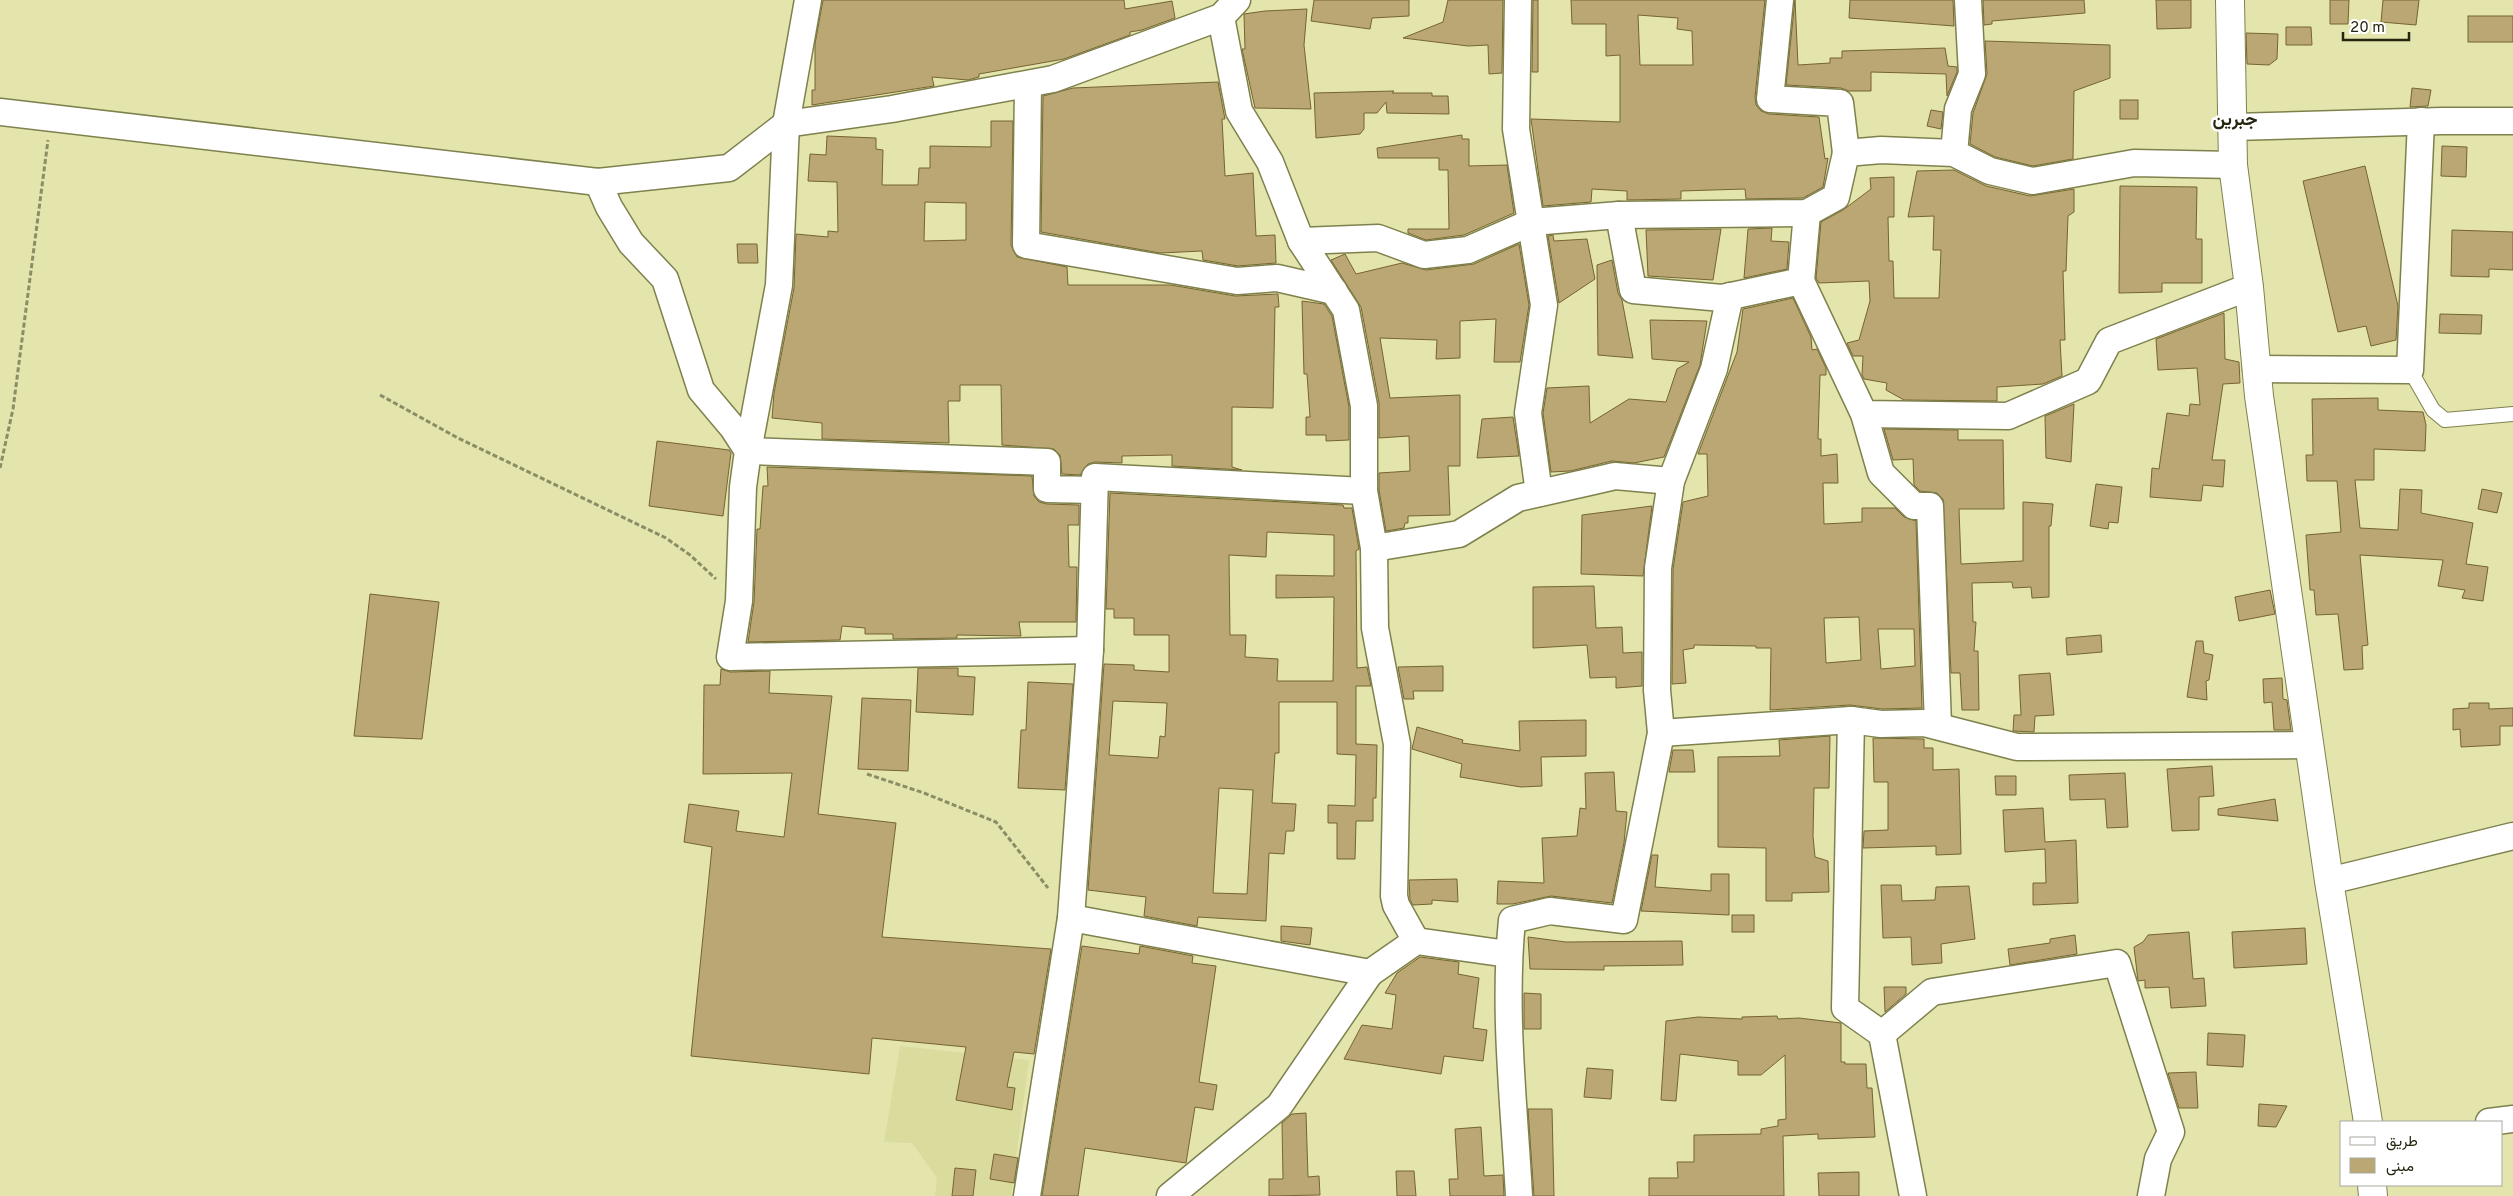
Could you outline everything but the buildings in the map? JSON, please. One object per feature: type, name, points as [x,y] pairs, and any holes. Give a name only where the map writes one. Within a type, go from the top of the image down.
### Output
[{"type":"main road","points":[[2230,0],[2233,165],[2249,287],[2256,369],[2308,745],[2368,1121]]},
{"type":"street","points":[[808,0],[786,124],[779,286],[743,487],[740,601],[730,657],[1090,650]]},
{"type":"street","points":[[1518,0],[1516,129],[1544,305],[1528,413],[1539,493]]},
{"type":"street","points":[[1301,241],[1378,238],[1424,254],[1468,250],[1532,222],[1620,215],[1807,212],[1836,197],[1846,153],[1840,103],[1770,99],[1780,0]]},
{"type":"street","points":[[1954,153],[1958,109],[1972,74],[1968,0]]},
{"type":"street","points":[[0,112],[598,182],[729,168],[786,124],[892,109],[1053,79],[1229,8],[1239,111],[1270,162],[1301,241],[1346,310],[1364,406],[1364,491],[1374,548],[1375,628],[1396,744],[1394,896],[1396,905],[1416,941]]},
{"type":"street","points":[[1028,85],[1026,245],[1237,281],[1277,278],[1334,291]]},
{"type":"street","points":[[2233,127],[2421,121],[2513,121]]},
{"type":"street","points":[[2256,369],[2410,370],[2421,121]]},
{"type":"street","points":[[1846,153],[1881,150],[1954,153],[1990,171],[2033,181],[2134,163],[2233,165]]},
{"type":"street","points":[[598,182],[609,207],[631,243],[664,279],[701,390],[733,428],[748,451]]},
{"type":"street","points":[[1807,212],[1801,281],[1864,414],[1880,472],[1914,506],[1930,506],[1938,725]]},
{"type":"street","points":[[1620,215],[1633,290],[1722,298],[1801,281]]},
{"type":"street","points":[[1864,414],[2008,416],[2088,382],[2109,341],[2249,287]]},
{"type":"street","points":[[1519,1196],[1510,1060],[1508,954],[1512,920],[1550,911],[1624,920],[1661,733],[1657,690],[1658,568],[1671,481],[1714,369],[1730,296]]},
{"type":"street","points":[[748,451],[1047,462],[1047,488],[1094,490]]},
{"type":"street","points":[[1374,548],[1459,534],[1518,498],[1539,493],[1615,476],[1671,481]]},
{"type":"street","points":[[1027,1196],[1071,918],[1090,650],[1095,477],[1364,491]]},
{"type":"street","points":[[1661,733],[1851,720],[1881,724],[1924,723],[1938,725],[2017,747],[2308,745]]},
{"type":"street","points":[[1851,720],[1845,1008],[1882,1034],[1913,1196]]},
{"type":"street","points":[[2329,881],[2513,836]]},
{"type":"street","points":[[1071,918],[1370,973]]},
{"type":"street","points":[[1170,1196],[1279,1106],[1370,973],[1416,941],[1508,954]]},
{"type":"street","points":[[1882,1034],[1932,992],[2117,963],[2171,1132],[2158,1159],[2151,1196]]},
{"type":"street","points":[[2497,1121],[2513,1119]]},
{"type":"lane","points":[[2410,370],[2433,410],[2445,420],[2513,414]]},
{"type":"path","points":[[0,468],[13,410],[51,117]]},
{"type":"path","points":[[380,395],[458,438],[666,538],[690,555],[740,601]]},
{"type":"path","points":[[867,774],[924,793],[996,822],[1071,918]]},
{"type":"shaded area","points":[[900,1046],[1029,1060],[1011,1196],[935,1196],[937,1178],[912,1143],[884,1142]]},
{"type":"district","name":"جبرين","points":[[2235,119]]}]
